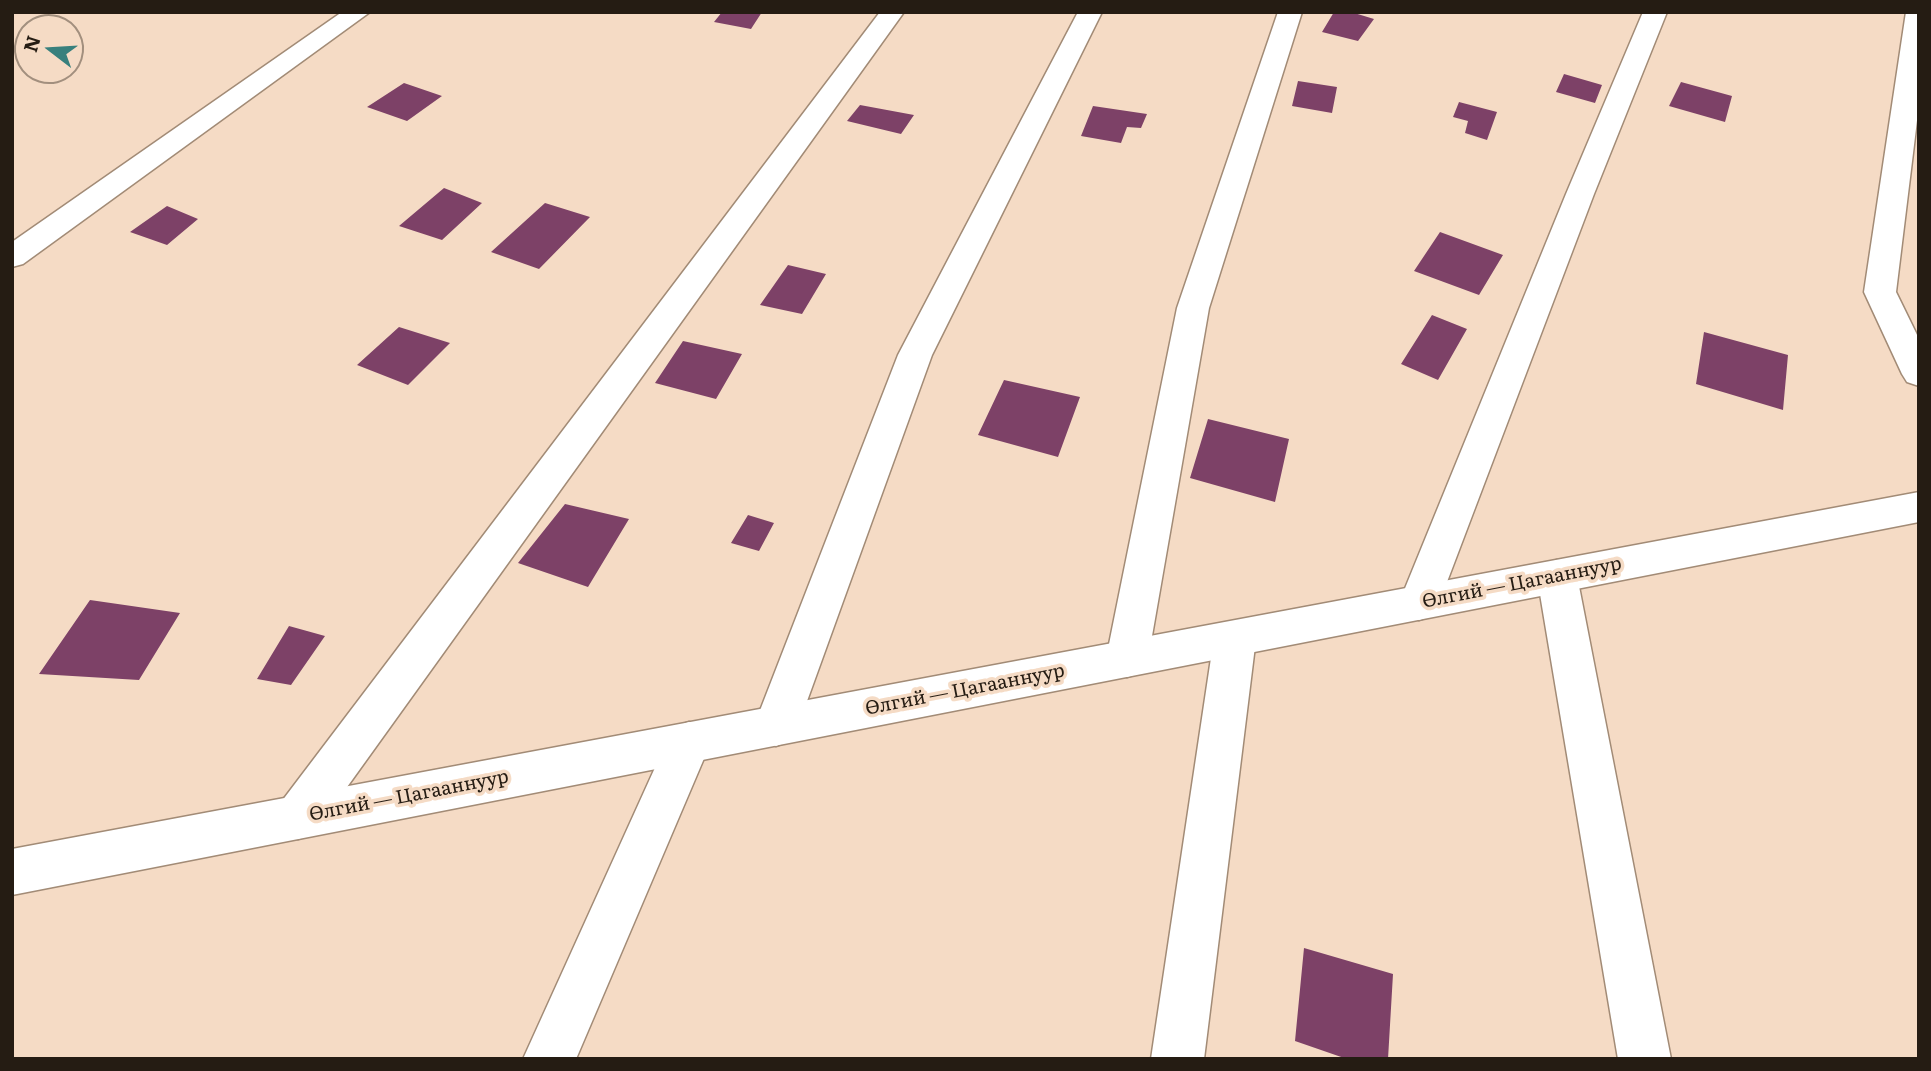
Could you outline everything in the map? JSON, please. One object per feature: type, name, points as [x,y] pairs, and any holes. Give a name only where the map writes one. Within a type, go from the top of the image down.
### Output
[{"type":"main road","points":[[12,257],[358,12]]},
{"type":"main road","points":[[299,817],[892,12]]},
{"type":"main road","points":[[776,726],[915,355],[1090,12]]},
{"type":"main road","points":[[1127,659],[1193,308],[1290,12]]},
{"type":"main road","points":[[1419,603],[1580,194],[1655,12]]},
{"type":"main road","points":[[1918,12],[1880,292],[1919,374]]},
{"type":"main road","name":"Өлгий — Цагааннуур","points":[[12,872],[1919,507]]},
{"type":"main road","points":[[1557,576],[1645,1059]]},
{"type":"main road","points":[[1177,1059],[1235,638]]},
{"type":"main road","points":[[549,1059],[689,742]]},
{"type":"building","points":[[722,12],[762,12],[751,29],[714,22]]},
{"type":"building","points":[[1334,12],[1351,12],[1374,19],[1358,41],[1322,32]]},
{"type":"building","points":[[1564,74],[1602,85],[1595,103],[1556,92]]},
{"type":"building","points":[[1298,81],[1337,87],[1332,113],[1292,106]]},
{"type":"building","points":[[1681,82],[1732,96],[1725,122],[1669,106]]},
{"type":"building","points":[[404,83],[442,96],[407,121],[367,107]]},
{"type":"building","points":[[1459,102],[1497,112],[1487,140],[1465,133],[1468,121],[1453,117]]},
{"type":"building","points":[[860,105],[914,115],[901,134],[847,121]]},
{"type":"building","points":[[1093,106],[1147,114],[1141,128],[1127,127],[1121,143],[1081,136]]},
{"type":"building","points":[[444,188],[482,203],[442,240],[399,226]]},
{"type":"building","points":[[545,203],[590,217],[539,269],[491,252]]},
{"type":"building","points":[[167,206],[198,219],[167,245],[130,232]]},
{"type":"building","points":[[1440,232],[1503,255],[1479,295],[1414,271]]},
{"type":"building","points":[[788,265],[826,274],[802,314],[760,305]]},
{"type":"building","points":[[1432,315],[1467,329],[1438,380],[1401,364]]},
{"type":"building","points":[[399,327],[450,343],[408,385],[357,365]]},
{"type":"building","points":[[1704,332],[1788,355],[1783,410],[1696,384]]},
{"type":"building","points":[[683,341],[742,354],[716,399],[655,383]]},
{"type":"building","points":[[1004,380],[1080,397],[1058,457],[978,435]]},
{"type":"building","points":[[1208,419],[1289,439],[1275,502],[1190,478]]},
{"type":"building","points":[[565,504],[629,519],[588,587],[518,563]]},
{"type":"building","points":[[748,515],[774,523],[759,551],[731,543]]},
{"type":"building","points":[[90,600],[180,613],[139,680],[39,674]]},
{"type":"building","points":[[289,626],[325,636],[291,685],[257,679]]},
{"type":"building","points":[[1304,948],[1393,974],[1388,1059],[1347,1059],[1295,1041]]}]
